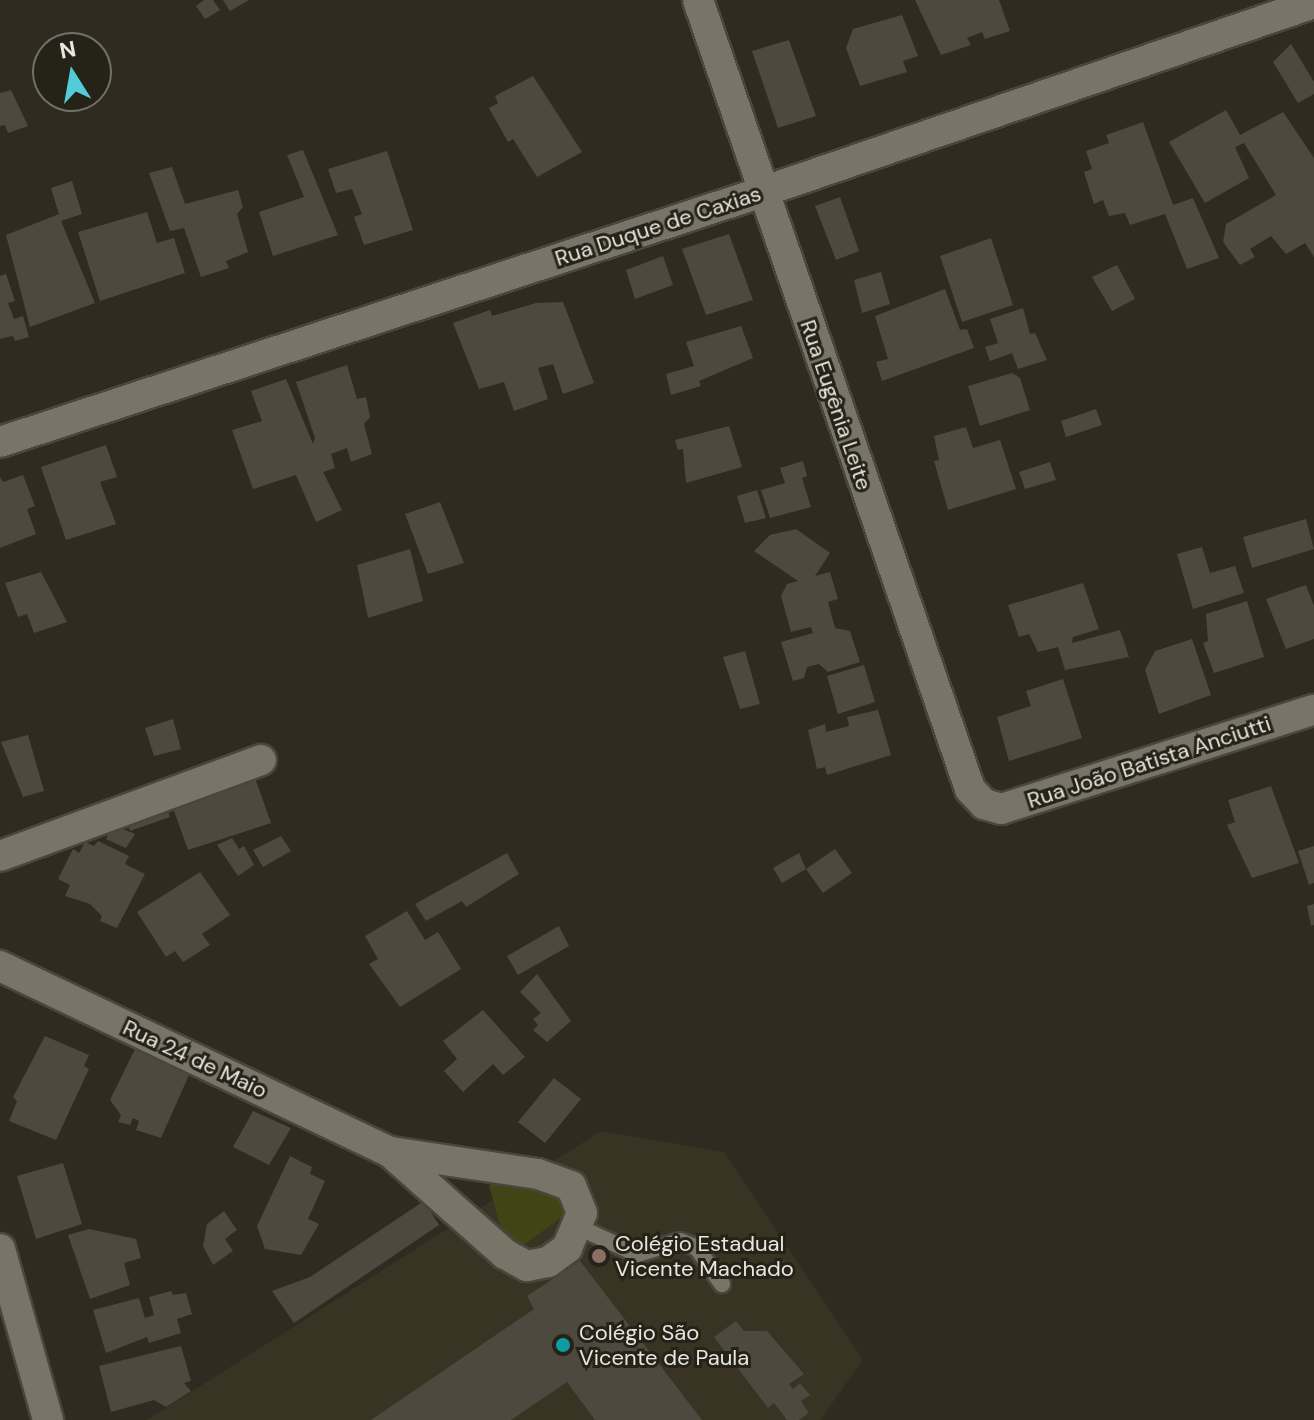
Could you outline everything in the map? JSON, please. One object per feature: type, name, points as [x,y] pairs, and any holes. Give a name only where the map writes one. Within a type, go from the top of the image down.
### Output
[{"type":"street","name":"Rua Eugênia Leite","points":[[698,0],[970,789],[984,804]]},
{"type":"street","name":"Rua Duque de Caxias","points":[[0,442],[762,192],[1314,3]]},
{"type":"street","name":"Rua João Batista Anciutti","points":[[984,804],[1001,809],[1314,710]]},
{"type":"street","points":[[0,856],[261,760]]},
{"type":"street","name":"Rua 24 de Maio","points":[[0,966],[390,1152],[505,1254],[527,1266],[548,1262],[567,1248],[582,1213],[571,1186],[538,1174],[390,1152]]},
{"type":"street","points":[[0,1249],[48,1420]]},
{"type":"lane","points":[[576,1226],[637,1254],[680,1241],[697,1248],[722,1284]]},
{"type":"shaded area","name":"Colégio Estadual Vicente Machado","points":[[601,1131],[724,1152],[863,1360],[820,1420],[147,1420]]},
{"type":"green space","points":[[492,1179],[547,1180],[567,1204],[566,1214],[517,1250],[503,1236],[489,1186]]},
{"type":"building","points":[[204,0],[213,0],[220,10],[205,19],[196,6]]},
{"type":"building","points":[[223,0],[249,0],[230,11]]},
{"type":"building","points":[[915,0],[999,0],[1010,31],[985,39],[982,32],[967,38],[971,45],[941,55]]},
{"type":"building","points":[[902,15],[918,56],[903,61],[907,72],[860,86],[846,48],[853,29]]},
{"type":"building","points":[[789,40],[816,116],[778,128],[752,51]]},
{"type":"building","points":[[1291,44],[1314,82],[1314,94],[1298,103],[1273,62]]},
{"type":"building","points":[[533,76],[582,152],[537,177],[513,139],[508,142],[489,108],[498,103],[495,96]]},
{"type":"building","points":[[11,90],[28,126],[8,133],[5,125],[0,126],[0,93]]},
{"type":"building","points":[[1226,110],[1240,135],[1283,112],[1314,158],[1314,257],[1305,243],[1286,254],[1271,236],[1250,249],[1255,257],[1240,265],[1223,242],[1226,224],[1276,195],[1244,143],[1235,147],[1249,178],[1205,203],[1169,142]]},
{"type":"building","points":[[1143,122],[1173,205],[1193,198],[1219,258],[1187,269],[1165,214],[1130,225],[1125,213],[1109,216],[1103,200],[1094,204],[1084,172],[1092,169],[1086,151],[1109,143],[1106,135]]},
{"type":"building","points":[[303,150],[338,235],[273,256],[259,212],[304,197],[287,155]]},
{"type":"building","points":[[387,151],[413,230],[364,245],[354,217],[362,214],[352,189],[336,193],[328,169]]},
{"type":"building","points":[[172,167],[185,204],[238,190],[243,207],[237,214],[248,252],[226,261],[229,268],[201,277],[184,228],[170,231],[149,173]]},
{"type":"building","points":[[72,181],[82,214],[61,221],[95,303],[30,327],[6,235],[59,214],[51,188]]},
{"type":"building","points":[[840,197],[859,251],[836,260],[815,206]]},
{"type":"building","points":[[147,212],[157,243],[174,238],[185,273],[100,301],[78,232]]},
{"type":"building","points":[[729,234],[753,300],[706,315],[682,249]]},
{"type":"building","points":[[991,238],[1013,305],[962,322],[940,256]]},
{"type":"building","points":[[663,256],[673,285],[635,299],[626,270]]},
{"type":"building","points":[[1117,265],[1135,299],[1112,311],[1092,277]]},
{"type":"building","points":[[881,272],[890,304],[862,313],[854,280]]},
{"type":"building","points":[[6,274],[15,301],[8,303],[14,319],[23,316],[29,337],[15,341],[13,336],[0,339],[0,276]]},
{"type":"building","points":[[945,289],[960,330],[967,329],[974,348],[882,381],[876,362],[888,359],[875,316]]},
{"type":"building","points":[[563,302],[594,383],[563,394],[553,364],[538,368],[548,399],[514,411],[504,382],[479,389],[453,323],[490,310],[492,316],[536,303]]},
{"type":"building","points":[[1023,308],[1030,334],[1035,333],[1047,360],[1018,369],[1012,353],[990,361],[985,347],[998,343],[990,319]]},
{"type":"building","points":[[741,326],[753,358],[699,381],[701,386],[671,395],[666,374],[694,366],[686,342]]},
{"type":"building","points":[[347,365],[357,399],[366,397],[370,417],[364,424],[372,454],[351,462],[347,448],[331,454],[335,468],[323,472],[342,510],[316,522],[296,475],[253,489],[232,430],[262,421],[251,391],[286,379],[313,444],[315,438],[296,382]]},
{"type":"building","points":[[1012,373],[1020,378],[1030,410],[980,426],[968,386]]},
{"type":"building","points":[[1096,409],[1102,425],[1066,437],[1061,421]]},
{"type":"building","points":[[729,426],[742,467],[686,483],[683,449],[678,450],[675,440]]},
{"type":"building","points":[[966,427],[973,448],[1000,440],[1016,489],[948,510],[934,461],[939,460],[934,436]]},
{"type":"building","points":[[106,445],[117,477],[100,482],[116,524],[66,540],[41,467]]},
{"type":"building","points":[[803,461],[807,476],[802,478],[811,507],[770,518],[761,490],[785,483],[780,468]]},
{"type":"building","points":[[1050,462],[1056,480],[1025,489],[1019,472]]},
{"type":"building","points":[[23,475],[35,506],[27,509],[36,534],[0,548],[0,477],[3,482]]},
{"type":"building","points":[[757,490],[766,518],[745,523],[737,496]]},
{"type":"building","points":[[440,502],[464,563],[428,574],[405,514]]},
{"type":"building","points":[[1306,519],[1314,549],[1252,568],[1243,537]]},
{"type":"building","points":[[796,529],[830,553],[815,576],[830,572],[838,599],[828,602],[835,628],[850,631],[860,662],[828,672],[819,664],[807,667],[804,678],[793,681],[781,642],[813,633],[811,627],[791,632],[781,596],[787,584],[798,581],[754,551],[770,535]]},
{"type":"building","points":[[1202,547],[1210,573],[1235,566],[1244,593],[1193,609],[1177,554]]},
{"type":"building","points":[[410,549],[423,601],[368,618],[357,565]]},
{"type":"building","points":[[41,572],[67,622],[34,633],[27,614],[18,617],[5,583]]},
{"type":"building","points":[[1083,583],[1099,629],[1073,637],[1072,643],[1120,630],[1129,657],[1065,670],[1058,647],[1038,652],[1029,634],[1019,637],[1008,605]]},
{"type":"building","points":[[1306,585],[1314,606],[1314,639],[1286,649],[1266,599]]},
{"type":"building","points":[[1247,601],[1264,657],[1214,673],[1203,643],[1208,641],[1206,614]]},
{"type":"building","points":[[1192,639],[1211,695],[1159,714],[1145,670],[1155,651]]},
{"type":"building","points":[[745,651],[760,704],[740,709],[723,657]]},
{"type":"building","points":[[864,665],[875,702],[838,714],[827,676]]},
{"type":"building","points":[[1063,679],[1082,738],[1009,761],[997,717],[1031,706],[1026,691]]},
{"type":"building","points":[[878,710],[891,755],[827,775],[825,767],[817,769],[808,730],[825,724],[826,732],[849,726],[847,717]]},
{"type":"building","points":[[173,719],[181,749],[154,756],[145,728]]},
{"type":"building","points":[[28,735],[44,791],[23,797],[1,742]]},
{"type":"building","points":[[255,778],[271,823],[188,850],[173,808]]},
{"type":"building","points":[[1271,786],[1299,863],[1252,878],[1227,825],[1235,822],[1228,800]]},
{"type":"building","points":[[165,802],[170,817],[130,831],[125,816]]},
{"type":"building","points":[[113,825],[135,834],[126,848],[106,839]]},
{"type":"building","points":[[281,836],[291,851],[263,867],[253,850]]},
{"type":"building","points":[[232,838],[239,849],[244,846],[254,865],[238,876],[217,845]]},
{"type":"building","points":[[98,841],[129,856],[125,864],[145,874],[117,928],[100,921],[102,916],[90,904],[65,896],[70,885],[58,879],[73,849],[79,853],[85,842],[94,846]]},
{"type":"building","points":[[1314,846],[1314,883],[1309,885],[1298,851]]},
{"type":"building","points":[[835,849],[852,873],[823,893],[806,869]]},
{"type":"building","points":[[507,853],[519,874],[466,907],[462,901],[426,921],[415,904]]},
{"type":"building","points":[[799,853],[806,869],[782,883],[773,868]]},
{"type":"building","points":[[200,872],[230,915],[202,934],[210,945],[183,962],[175,951],[166,957],[137,912]]},
{"type":"building","points":[[1314,904],[1314,925],[1311,926],[1307,906]]},
{"type":"building","points":[[407,911],[425,940],[438,932],[461,969],[400,1007],[369,964],[378,959],[365,936]]},
{"type":"building","points":[[559,926],[569,946],[518,975],[507,956]]},
{"type":"building","points":[[537,974],[571,1021],[547,1042],[533,1030],[538,1025],[533,1019],[541,1013],[520,992]]},
{"type":"building","points":[[483,1010],[525,1057],[503,1075],[493,1064],[463,1092],[444,1071],[457,1059],[443,1041]]},
{"type":"building","points":[[45,1036],[89,1055],[84,1066],[89,1069],[56,1140],[9,1121],[17,1101],[13,1097]]},
{"type":"building","points":[[136,1047],[189,1075],[161,1138],[136,1130],[139,1121],[133,1118],[130,1125],[118,1122],[121,1115],[110,1100]]},
{"type":"building","points":[[554,1078],[581,1099],[545,1143],[518,1122]]},
{"type":"building","points":[[253,1111],[291,1128],[269,1165],[233,1147]]},
{"type":"building","points":[[290,1156],[312,1167],[310,1174],[325,1181],[308,1219],[319,1224],[301,1255],[265,1249],[257,1226]]},
{"type":"building","points":[[63,1163],[82,1224],[36,1239],[17,1176]]},
{"type":"building","points":[[424,1201],[439,1225],[294,1323],[272,1291],[310,1277]]},
{"type":"building","points":[[224,1211],[237,1230],[225,1239],[233,1251],[213,1265],[203,1246],[207,1224]]},
{"type":"building","points":[[89,1229],[136,1239],[141,1258],[124,1263],[130,1285],[90,1299],[68,1235]]},
{"type":"building","name":"Colégio São Vicente de Paula","points":[[580,1261],[702,1420],[595,1420],[567,1382],[511,1420],[371,1420],[534,1309],[527,1296]]},
{"type":"building","points":[[171,1291],[173,1295],[186,1293],[192,1314],[177,1319],[181,1333],[149,1343],[147,1337],[106,1353],[93,1310],[139,1298],[145,1318],[154,1315],[149,1297]]},
{"type":"building","points":[[736,1321],[744,1331],[767,1331],[804,1374],[789,1384],[793,1389],[800,1383],[810,1395],[801,1401],[809,1413],[799,1420],[787,1420],[774,1403],[768,1408],[714,1337]]},
{"type":"building","points":[[181,1346],[191,1381],[184,1383],[191,1391],[166,1407],[154,1400],[111,1412],[99,1366]]},
{"type":"place","name":"Colégio Estadual Vicente Machado","points":[[599,1256]]},
{"type":"place","name":"Colégio São Vicente de Paula","points":[[563,1345]]}]
